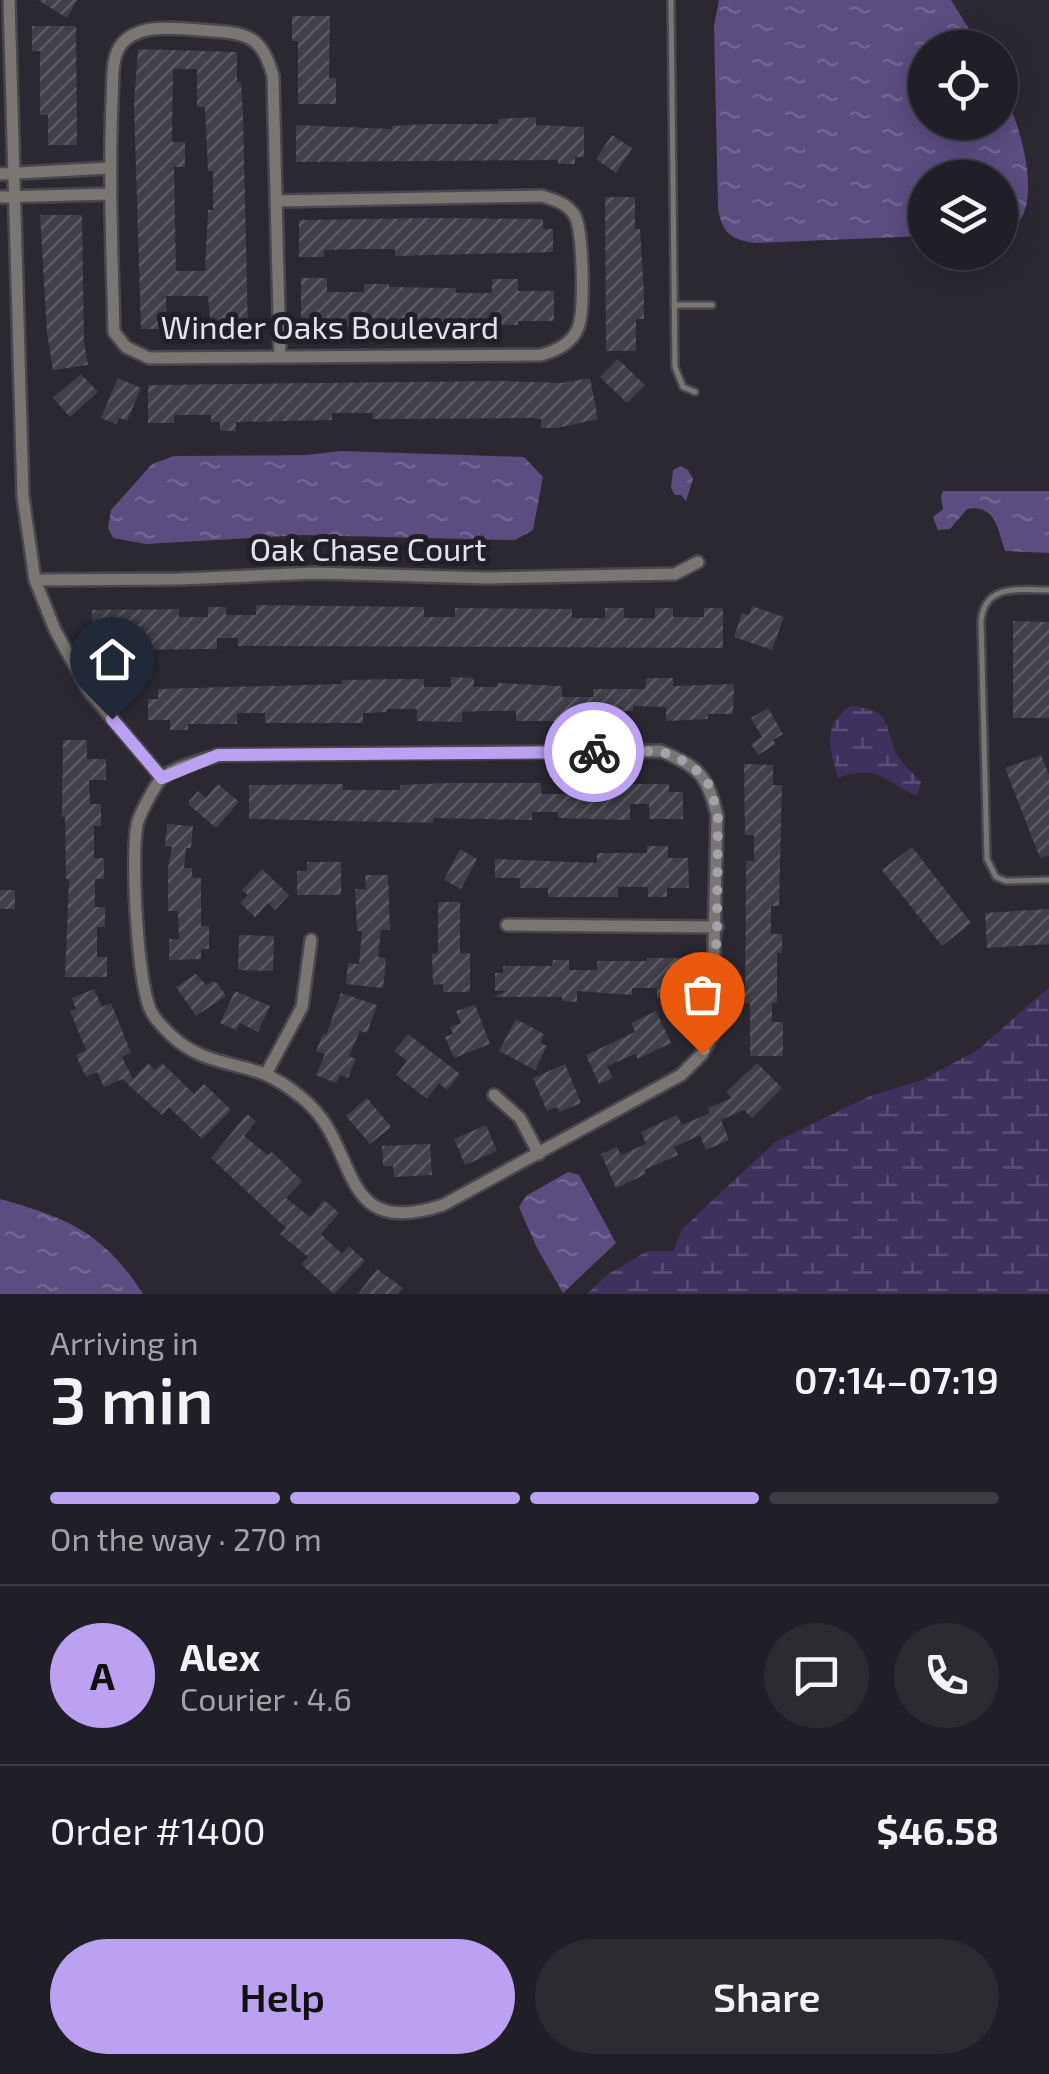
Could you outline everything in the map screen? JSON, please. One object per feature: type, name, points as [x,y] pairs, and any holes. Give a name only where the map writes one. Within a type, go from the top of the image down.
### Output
[{"type":"street","points":[[9,0],[7,197],[23,497],[35,580],[55,630],[88,690],[162,778]]},
{"type":"street","name":"Winder Oaks Boulevard","points":[[147,29],[236,32],[252,38],[266,51],[273,76],[278,201],[542,196],[564,204],[576,218],[579,241],[581,316],[577,331],[555,351],[541,355],[149,358],[126,346],[114,332],[109,168],[113,74],[118,48],[147,29]]},
{"type":"street","points":[[7,173],[109,168]]},
{"type":"street","points":[[63,170],[63,196]]},
{"type":"street","points":[[7,197],[110,194]]},
{"type":"street","points":[[278,201],[280,357]]},
{"type":"street","name":"Oak Chase Court","points":[[35,580],[316,573],[488,578],[675,574],[698,562]]},
{"type":"street","points":[[660,751],[691,764],[710,786],[718,815],[717,927],[712,1036],[702,1054],[681,1076],[443,1205],[412,1216],[381,1210],[357,1190],[331,1130],[304,1098],[266,1074],[197,1055],[173,1038],[152,1014],[142,983],[136,822],[162,778],[218,755],[660,751]]},
{"type":"street","points":[[506,925],[717,927]]},
{"type":"street","points":[[266,1074],[302,1007],[312,940]]},
{"type":"street","points":[[494,1095],[520,1118],[539,1154]]},
{"type":"lane","points":[[671,0],[678,380],[695,392]]},
{"type":"lane","points":[[674,305],[712,305]]},
{"type":"lane","points":[[1049,590],[1006,590],[991,595],[982,607],[981,621],[987,859],[996,877],[1006,881],[1049,880]]},
{"type":"green space","points":[[850,706],[872,710],[883,718],[897,755],[921,782],[917,796],[872,773],[838,778],[831,730]]},
{"type":"green space","points":[[1049,987],[1049,1294],[587,1294],[607,1275],[647,1251],[673,1251],[682,1229],[775,1142],[870,1096],[922,1080],[979,1049]]},
{"type":"water","points":[[719,0],[951,0],[970,30],[908,30],[908,140],[1018,140],[1018,129],[1027,172],[1024,213],[1018,222],[1018,160],[908,160],[908,237],[756,243],[729,234],[718,208],[714,26]]},
{"type":"water","points":[[341,451],[524,457],[543,477],[533,530],[515,540],[302,535],[146,544],[113,538],[108,528],[111,510],[152,464],[174,456]]},
{"type":"water","points":[[681,466],[693,479],[686,501],[671,488],[673,470]]},
{"type":"water","points":[[943,491],[1049,491],[1049,553],[1005,551],[994,520],[976,508],[967,509],[950,529],[938,530],[933,517],[943,509]]},
{"type":"water","points":[[568,1172],[579,1175],[616,1243],[563,1293],[519,1207],[526,1196]]},
{"type":"water","points":[[0,1199],[65,1221],[99,1242],[143,1294],[0,1294]]},
{"type":"building","points":[[38,0],[77,0],[67,18]]},
{"type":"building","points":[[292,16],[330,16],[329,78],[336,78],[336,104],[298,104],[298,41],[292,41]]},
{"type":"building","points":[[32,26],[76,26],[77,145],[48,145],[48,115],[40,115],[40,51],[32,51]]},
{"type":"building","points":[[138,49],[237,52],[243,114],[248,331],[211,331],[208,296],[166,296],[167,329],[141,329],[134,104]],"holes":[[[173,69],[197,69],[197,107],[205,107],[208,171],[213,171],[213,210],[208,210],[205,271],[176,271],[174,167],[185,167],[185,142],[172,142]]]},
{"type":"building","points":[[536,117],[536,125],[584,127],[584,157],[575,157],[575,164],[558,164],[558,160],[296,162],[296,125],[392,129],[426,124],[498,124],[498,119]]},
{"type":"building","points":[[612,135],[632,148],[616,173],[596,159]]},
{"type":"building","points":[[605,197],[635,197],[644,294],[644,319],[636,319],[636,351],[606,351]]},
{"type":"building","points":[[40,215],[82,215],[84,342],[88,365],[53,370]]},
{"type":"building","points":[[543,219],[543,229],[553,229],[553,252],[395,256],[395,249],[358,249],[324,250],[324,257],[299,257],[299,220]]},
{"type":"building","points":[[301,278],[327,278],[327,292],[364,292],[364,284],[389,284],[456,288],[456,293],[492,293],[492,279],[518,279],[518,291],[554,291],[554,321],[518,321],[518,325],[301,326]]},
{"type":"building","points":[[618,359],[645,385],[627,403],[600,377]]},
{"type":"building","points":[[81,374],[98,392],[70,417],[53,398]]},
{"type":"building","points":[[118,378],[141,388],[127,421],[119,418],[116,424],[101,418]]},
{"type":"building","points":[[590,378],[598,419],[557,428],[541,428],[541,419],[532,418],[373,419],[373,413],[332,413],[332,420],[236,422],[236,431],[220,431],[220,422],[211,422],[211,415],[174,415],[174,423],[148,423],[148,385],[561,383]]},
{"type":"building","points":[[256,605],[424,607],[424,617],[455,617],[455,608],[572,609],[572,618],[605,618],[605,608],[624,608],[624,618],[655,618],[655,608],[673,608],[673,617],[704,617],[704,608],[723,608],[723,648],[238,646],[238,638],[217,638],[217,649],[92,650],[92,610],[179,609],[179,617],[208,617],[208,607],[226,607],[226,615],[256,615]]},
{"type":"building","points":[[752,606],[784,617],[772,650],[734,637],[742,613],[749,615]]},
{"type":"building","points":[[1013,621],[1049,622],[1049,718],[1013,718]]},
{"type":"building","points":[[451,677],[474,678],[474,687],[497,687],[497,683],[562,686],[562,697],[593,697],[593,689],[645,689],[646,678],[673,678],[673,686],[734,684],[733,714],[666,721],[666,707],[633,706],[633,711],[612,711],[612,721],[516,721],[516,711],[485,711],[462,712],[462,722],[417,721],[417,709],[387,709],[363,713],[363,723],[265,723],[265,713],[237,713],[237,724],[188,724],[188,730],[170,730],[170,720],[148,720],[148,699],[158,699],[158,689],[396,679],[424,679],[424,687],[451,687]]},
{"type":"building","points":[[768,708],[783,734],[773,740],[776,744],[758,755],[751,744],[762,737],[751,718]]},
{"type":"building","points":[[63,740],[87,740],[87,759],[106,759],[106,780],[89,780],[90,804],[101,804],[101,826],[94,826],[94,858],[104,858],[104,879],[95,879],[95,907],[105,907],[105,927],[97,927],[97,957],[107,957],[107,977],[65,977],[69,879],[62,817]]},
{"type":"building","points":[[1041,755],[1049,775],[1049,855],[1040,858],[1005,768]]},
{"type":"building","points":[[744,764],[773,765],[773,785],[782,785],[779,906],[771,906],[771,934],[782,934],[772,1022],[783,1022],[783,1056],[750,1056],[750,1003],[745,1003],[746,861],[754,861],[754,835],[745,835]]},
{"type":"building","points":[[541,783],[541,794],[568,794],[568,784],[589,784],[589,795],[622,794],[622,784],[669,784],[669,792],[683,792],[683,819],[649,819],[649,804],[630,804],[630,820],[558,818],[558,812],[532,812],[532,820],[433,818],[433,823],[249,819],[249,785],[343,784],[343,790],[400,790],[400,785]]},
{"type":"building","points":[[218,784],[239,802],[216,828],[189,801],[198,791],[206,798]]},
{"type":"building","points":[[167,824],[193,826],[184,868],[192,868],[192,878],[201,878],[201,926],[209,926],[209,949],[201,949],[201,959],[169,960],[169,939],[179,939],[178,911],[168,911],[172,847],[165,846]]},
{"type":"building","points":[[647,846],[668,846],[668,858],[688,858],[689,888],[667,888],[667,897],[648,897],[648,887],[618,887],[618,897],[548,897],[548,888],[520,888],[520,878],[495,878],[495,859],[597,863],[597,853],[647,853]]},
{"type":"building","points":[[912,847],[971,923],[942,946],[882,870]]},
{"type":"building","points":[[460,849],[477,859],[461,889],[444,880]]},
{"type":"building","points":[[307,862],[341,862],[341,895],[297,895],[297,871],[307,871]]},
{"type":"building","points":[[262,869],[289,895],[275,910],[268,903],[255,917],[240,903],[248,895],[242,890]]},
{"type":"building","points":[[365,875],[388,875],[390,930],[381,930],[378,957],[386,958],[383,988],[346,984],[348,963],[359,964],[362,931],[357,931],[355,889],[366,889]]},
{"type":"building","points":[[0,890],[15,890],[15,909],[0,909]]},
{"type":"building","points":[[438,902],[460,902],[460,953],[470,953],[470,992],[443,992],[443,984],[433,985],[432,954],[438,953]]},
{"type":"building","points":[[1049,909],[1049,944],[987,948],[985,913]]},
{"type":"building","points":[[239,935],[274,936],[273,971],[238,970]]},
{"type":"building","points":[[684,958],[684,988],[675,988],[675,998],[657,998],[657,988],[632,988],[632,995],[577,991],[577,1002],[562,1001],[562,997],[493,997],[507,991],[495,991],[495,973],[503,973],[503,966],[552,966],[553,960],[569,960],[569,970],[597,970],[597,961]]},
{"type":"building","points":[[196,974],[206,985],[217,983],[226,996],[196,1016],[176,987]]},
{"type":"building","points":[[94,989],[102,1007],[111,1003],[131,1053],[122,1057],[133,1079],[148,1063],[155,1070],[162,1063],[194,1094],[204,1084],[231,1110],[202,1139],[169,1107],[162,1115],[122,1079],[104,1087],[97,1072],[86,1077],[76,1055],[86,1050],[70,1011],[76,1009],[72,998]]},
{"type":"building","points":[[235,991],[270,1006],[258,1032],[240,1023],[236,1030],[220,1023]]},
{"type":"building","points":[[341,993],[377,1005],[367,1033],[360,1031],[349,1056],[356,1059],[348,1078],[340,1075],[336,1083],[316,1075],[325,1054],[316,1051]]},
{"type":"building","points":[[475,1005],[490,1044],[454,1058],[445,1037],[453,1034],[450,1027],[461,1023],[456,1011]]},
{"type":"building","points":[[656,1011],[671,1043],[638,1059],[635,1054],[607,1066],[613,1078],[599,1084],[586,1055],[635,1032],[631,1023]]},
{"type":"building","points":[[516,1019],[544,1034],[540,1043],[547,1046],[535,1070],[499,1051]]},
{"type":"building","points":[[408,1034],[460,1074],[447,1090],[439,1083],[427,1099],[396,1075],[407,1061],[394,1051]]},
{"type":"building","points":[[757,1063],[782,1088],[752,1118],[744,1110],[721,1120],[729,1140],[706,1150],[700,1135],[674,1147],[678,1155],[616,1188],[601,1154],[617,1147],[621,1155],[646,1144],[641,1132],[677,1115],[682,1125],[710,1113],[708,1108],[732,1098],[726,1092]]},
{"type":"building","points":[[565,1064],[581,1103],[560,1112],[557,1107],[547,1111],[533,1078]]},
{"type":"building","points":[[367,1098],[391,1127],[370,1144],[346,1116]]},
{"type":"building","points":[[247,1114],[256,1121],[244,1136],[268,1155],[272,1152],[302,1181],[286,1198],[310,1217],[324,1200],[339,1213],[321,1234],[342,1254],[349,1246],[365,1261],[334,1294],[301,1264],[308,1257],[280,1234],[286,1228],[211,1158]]},
{"type":"building","points":[[486,1125],[497,1151],[465,1165],[454,1139]]},
{"type":"building","points":[[430,1144],[432,1175],[394,1177],[393,1166],[383,1166],[382,1146]]},
{"type":"building","points":[[377,1269],[403,1288],[398,1294],[358,1294]]},
{"type":"way so far","points":[[594,752],[660,751],[691,764],[710,786],[718,815],[717,927],[712,1036],[702,1054]]},
{"type":"route","points":[[112,719],[162,778],[218,755],[594,752]]}]
